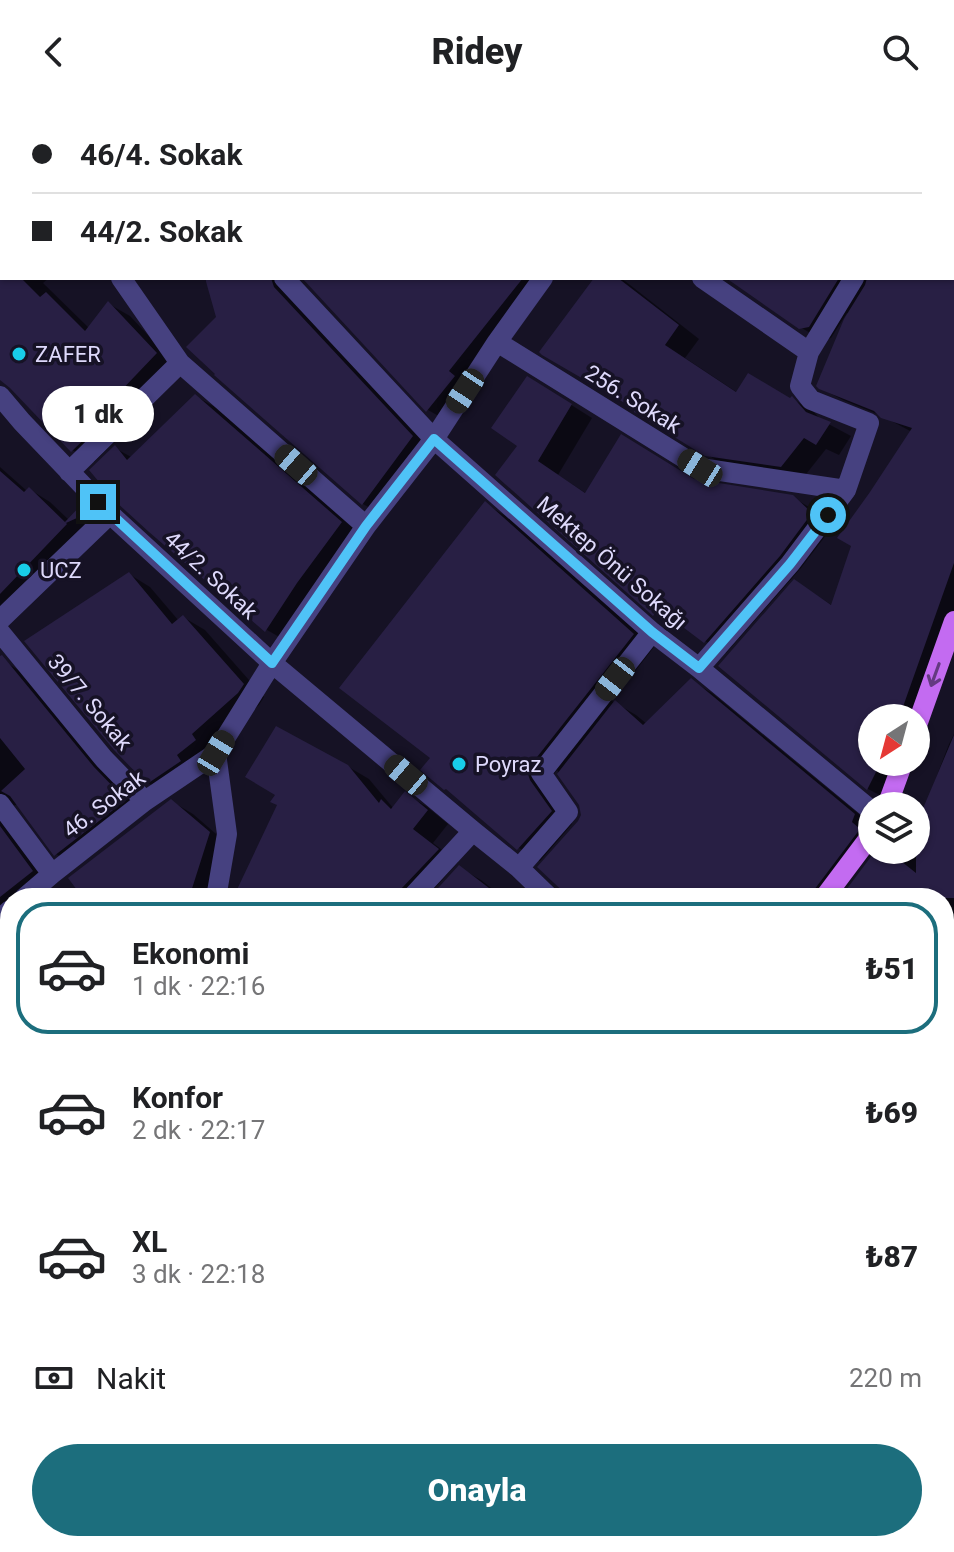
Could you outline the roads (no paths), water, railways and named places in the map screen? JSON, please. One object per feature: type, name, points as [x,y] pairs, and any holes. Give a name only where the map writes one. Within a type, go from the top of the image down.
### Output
[{"type":"main road","points":[[925,704],[952,633]]},
{"type":"main road","points":[[832,888],[858,853]]},
{"type":"street","points":[[122,280],[180,363],[366,526]]},
{"type":"street","name":"Mektep Önü Sokağı","points":[[286,280],[434,439],[652,632],[858,799]]},
{"type":"street","points":[[218,888],[227,834],[216,753],[272,663],[366,526],[434,439],[542,280]]},
{"type":"street","points":[[705,280],[809,352]]},
{"type":"street","points":[[699,668],[790,564],[846,490],[869,423],[811,400],[800,386],[809,352],[853,280]]},
{"type":"street","name":"256. Sokak","points":[[497,342],[700,468],[846,490]]},
{"type":"street","points":[[69,472],[180,363]]},
{"type":"street","name":"44/2. Sokak","points":[[0,396],[110,514],[272,663],[519,868],[533,888]]},
{"type":"street","points":[[0,620],[110,514]]},
{"type":"street","name":"39/7. Sokak","points":[[0,632],[104,759],[145,801]]},
{"type":"street","points":[[519,868],[568,812],[541,773],[652,632]]},
{"type":"street","name":"46. Sokak","points":[[36,888],[145,801],[216,753]]},
{"type":"street","points":[[0,804],[52,874]]},
{"type":"street","points":[[420,888],[473,831]]},
{"type":"place","name":"ZAFER","points":[[19,354]]},
{"type":"place","name":"UCZ","points":[[24,570]]},
{"type":"place","name":"Poyraz","points":[[459,764]]}]
